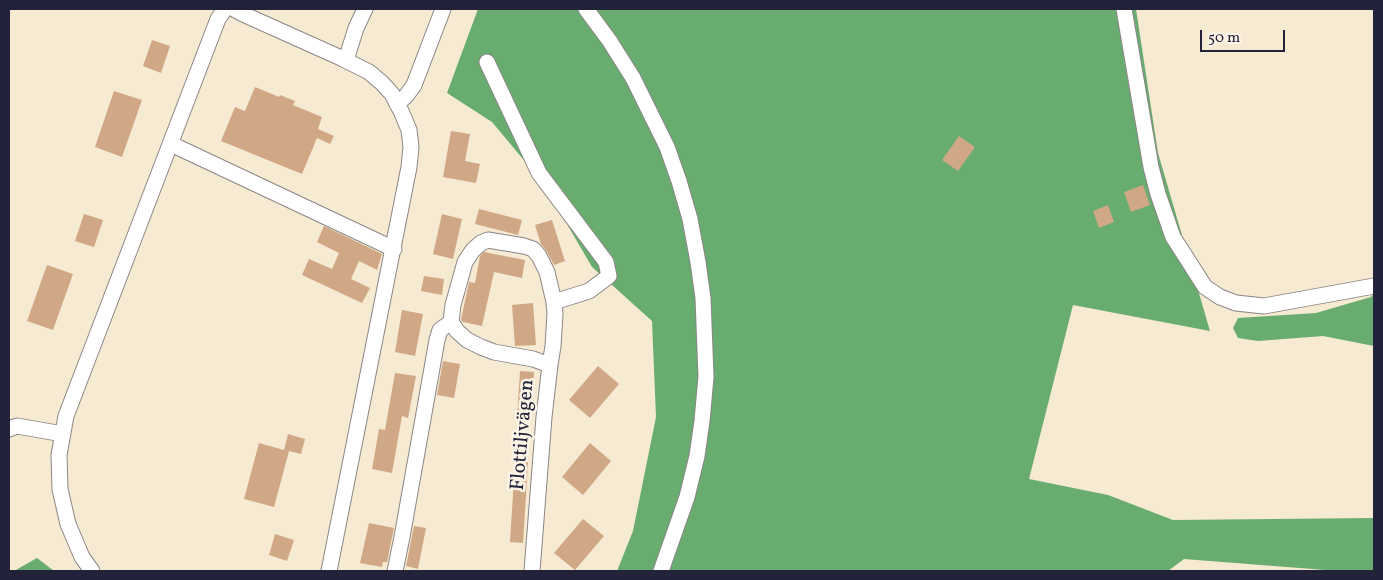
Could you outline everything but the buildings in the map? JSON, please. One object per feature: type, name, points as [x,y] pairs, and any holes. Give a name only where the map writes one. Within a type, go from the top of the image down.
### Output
[{"type":"street","points":[[92,571],[82,557],[68,524],[60,489],[60,455],[66,416],[218,19],[225,9]]},
{"type":"street","points":[[234,9],[369,72],[382,83],[397,104],[409,130],[411,147],[409,167],[329,571]]},
{"type":"street","points":[[346,60],[356,28],[365,9]]},
{"type":"street","points":[[397,104],[414,85],[443,9]]},
{"type":"street","points":[[586,9],[609,40],[633,78],[667,147],[690,219],[701,280],[706,377],[702,422],[697,456],[687,496],[661,571]]},
{"type":"street","points":[[1124,9],[1158,194],[1173,237],[1205,287],[1220,297],[1236,303],[1264,306],[1374,286]]},
{"type":"street","points":[[487,62],[539,173],[606,262],[609,276],[589,291],[554,302],[547,272],[539,256],[533,250],[524,246],[488,240],[473,250],[465,262],[453,305],[451,322],[467,340],[481,347],[494,352],[533,359],[550,366]]},
{"type":"street","points":[[171,144],[394,249]]},
{"type":"street","name":"Flottiljvägen","points":[[532,571],[544,417],[555,314],[554,302]]},
{"type":"street","points":[[395,571],[437,340],[440,330],[451,322]]},
{"type":"street","points":[[9,429],[17,426],[63,434]]},
{"type":"green space","points":[[478,9],[1136,9],[1158,153],[1210,331],[1073,305],[1029,479],[1108,495],[1173,520],[1374,518],[1374,571],[1338,571],[1184,559],[1168,571],[617,571],[633,531],[656,417],[652,321],[592,267],[543,183],[492,122],[447,93]]},
{"type":"green space","points":[[1374,293],[1374,346],[1323,336],[1258,341],[1238,338],[1233,328],[1238,318],[1316,313],[1371,297]]},
{"type":"green space","points":[[37,558],[54,571],[14,571]]}]
